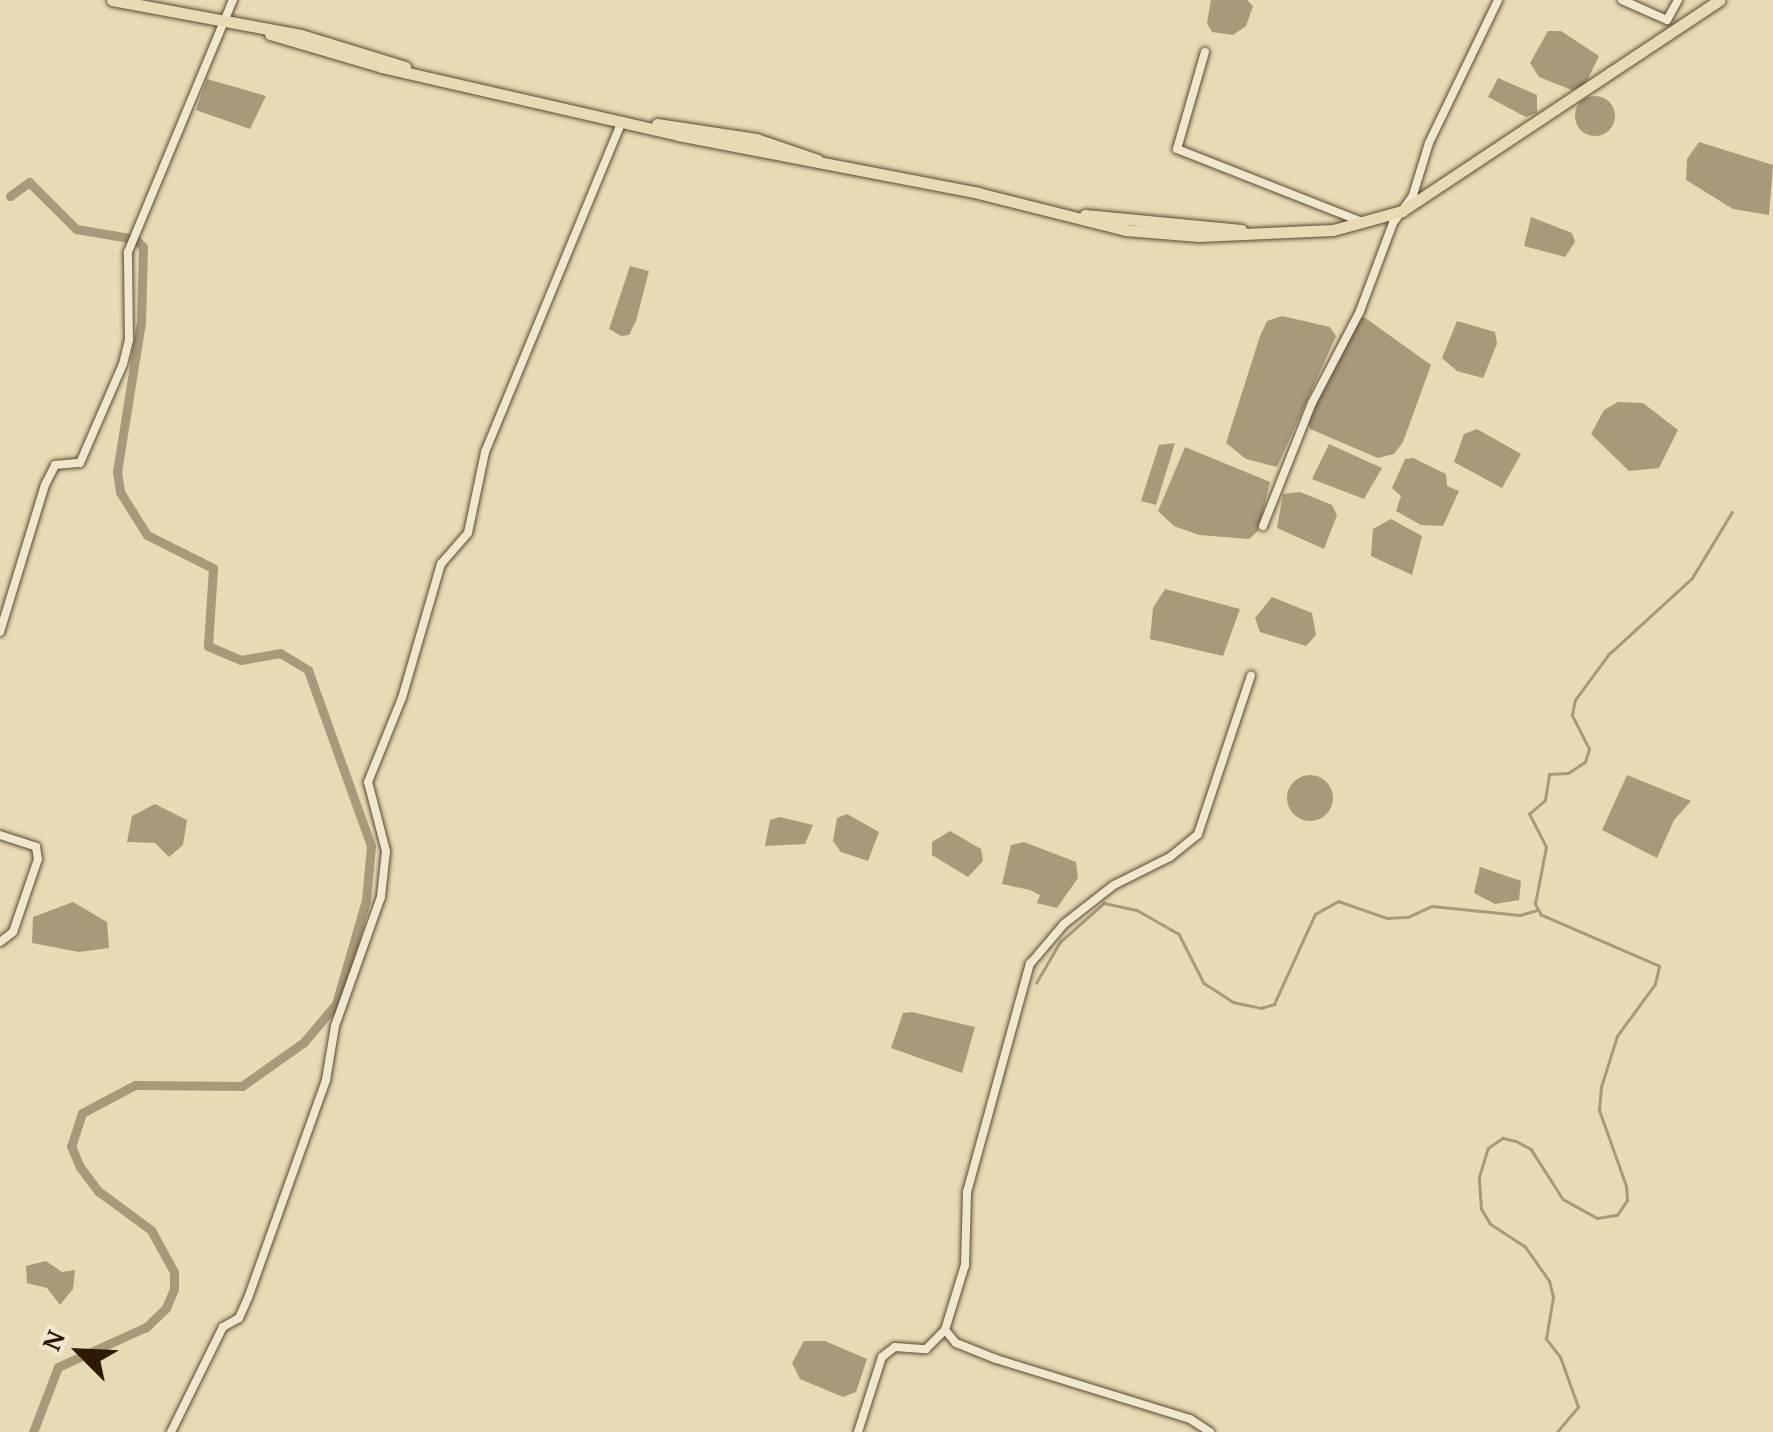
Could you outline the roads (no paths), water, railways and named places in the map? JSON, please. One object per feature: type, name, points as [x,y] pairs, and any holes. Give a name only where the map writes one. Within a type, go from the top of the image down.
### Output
[{"type":"main road","points":[[112,0],[270,34],[622,121],[684,125],[819,160],[1153,233],[1369,225],[1402,212],[1718,0]]},
{"type":"street","points":[[0,632],[44,486],[55,465],[80,463],[122,364],[129,340],[128,252],[226,24],[232,0]]},
{"type":"street","points":[[1263,526],[1312,403],[1498,0]]},
{"type":"street","points":[[1622,0],[1663,20],[1678,0]]},
{"type":"street","points":[[1205,52],[1177,149],[1369,225]]},
{"type":"street","points":[[171,1432],[223,1328],[244,1308],[326,1080],[335,1026],[381,897],[386,851],[368,782],[402,698],[441,564],[468,533],[485,452],[622,121]]},
{"type":"street","points":[[858,1432],[882,1357],[894,1348],[926,1348],[945,1330],[966,1265],[967,1192],[1030,964],[1064,924],[1114,885],[1170,858],[1198,834],[1251,676]]},
{"type":"street","points":[[0,835],[36,847],[38,860],[12,932],[0,942]]},
{"type":"street","points":[[945,1330],[956,1343],[996,1359],[1190,1419],[1210,1432]]},
{"type":"waterway","points":[[10,196],[29,182],[76,229],[135,239],[143,247],[141,322],[117,472],[120,492],[147,535],[213,568],[208,646],[241,660],[280,653],[308,670],[371,846],[366,900],[336,1004],[304,1042],[242,1086],[135,1085],[82,1113],[71,1146],[80,1167],[98,1191],[151,1230],[174,1272],[174,1289],[166,1308],[146,1327],[58,1367],[33,1432]]},
{"type":"waterway","points":[[1557,1432],[1578,1407],[1560,1357],[1546,1339],[1553,1297],[1549,1281],[1525,1247],[1490,1224],[1481,1209],[1479,1177],[1488,1148],[1503,1138],[1516,1141],[1531,1149],[1563,1199],[1597,1218],[1617,1215],[1627,1200],[1626,1186],[1599,1110],[1601,1087],[1617,1036],[1655,984],[1659,966],[1541,915],[1535,904],[1546,847],[1529,814],[1545,800],[1549,774],[1568,773],[1585,762],[1589,749],[1572,715],[1575,700],[1608,655],[1692,578],[1732,512]]},
{"type":"waterway","points":[[1036,983],[1060,942],[1104,903],[1137,910],[1179,934],[1204,983],[1233,1002],[1261,1008],[1274,1004],[1315,914],[1338,901],[1387,918],[1408,917],[1432,906],[1520,915],[1537,910]]}]
